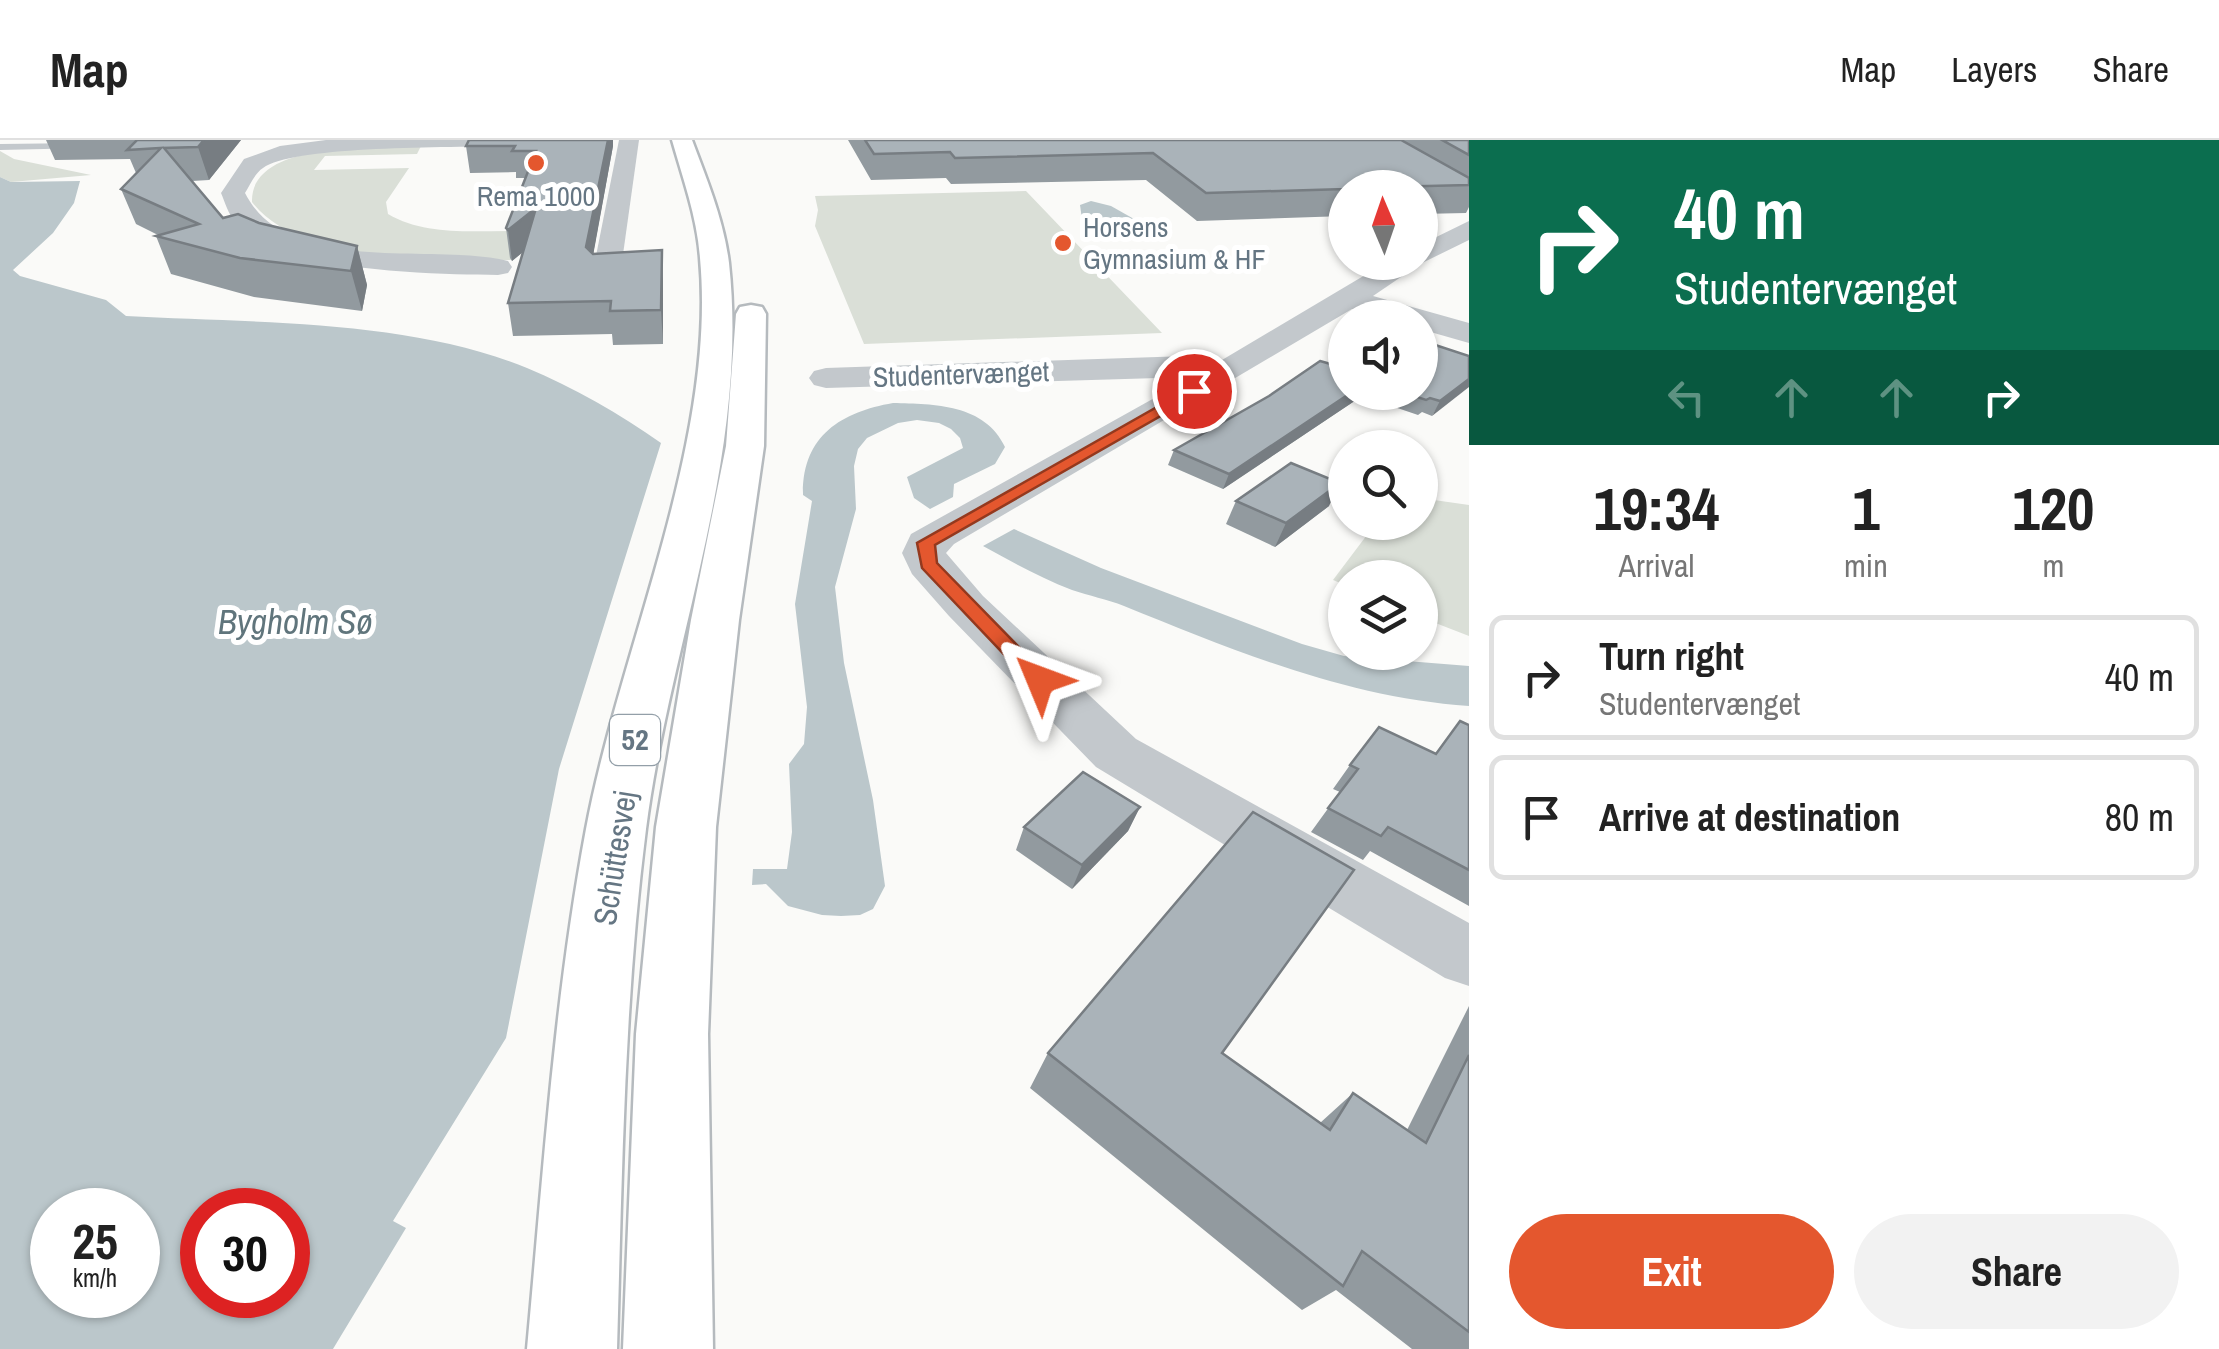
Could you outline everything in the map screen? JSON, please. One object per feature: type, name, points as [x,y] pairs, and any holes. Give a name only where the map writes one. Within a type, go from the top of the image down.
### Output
[{"type":"main road","name":"Schüttesvej","points":[[572,1349],[592,1028],[616,825],[704,438],[716,338],[712,248],[682,140]]},
{"type":"main road","name":"Schüttesvej","points":[[668,1349],[672,1034],[686,827],[715,620],[745,446],[753,338],[748,261],[732,174]]},
{"type":"street","points":[[498,267],[424,266],[319,250],[253,226],[234,205],[237,184],[260,158],[329,146],[559,140]]},
{"type":"street","points":[[606,276],[629,140]]},
{"type":"street","points":[[1438,246],[1469,229]]},
{"type":"street","points":[[1353,300],[1382,280]]},
{"type":"street","points":[[1328,315],[1224,370],[926,543],[928,564],[1116,753],[1469,958]]},
{"type":"street","points":[[1438,324],[1469,333]]},
{"type":"street","points":[[1438,347],[1469,356]]},
{"type":"street","name":"Studentervænget","points":[[826,378],[1093,365],[1224,370]]},
{"type":"lane","points":[[0,147],[96,146]]},
{"type":"shaded area","points":[[421,146],[417,154],[325,156],[314,170],[409,168],[386,202],[388,214],[435,229],[520,231],[511,260],[409,258],[336,248],[303,238],[274,223],[252,202],[257,182],[271,167],[293,158],[348,148]]},
{"type":"shaded area","points":[[0,151],[14,159],[91,175],[11,182],[0,177]]},
{"type":"shaded area","points":[[1026,191],[1162,333],[864,344],[815,226],[815,196]]},
{"type":"shaded area","points":[[1438,501],[1469,505],[1469,636],[1438,624],[1438,560],[1348,560],[1363,540],[1438,540]]},
{"type":"water","name":"Bygholm Sø","points":[[0,177],[11,182],[80,181],[74,203],[53,233],[13,270],[20,276],[106,300],[126,316],[329,326],[432,340],[481,352],[562,384],[661,443],[559,769],[506,1038],[393,1221],[406,1228],[333,1349],[0,1349]]},
{"type":"water","points":[[1091,201],[1111,206],[1134,219],[1138,231],[1111,235],[1082,219],[1080,205]]},
{"type":"water","points":[[893,403],[941,406],[972,414],[996,433],[1005,447],[995,464],[954,484],[953,497],[930,509],[914,498],[907,477],[963,448],[951,429],[917,420],[898,423],[867,438],[858,449],[854,466],[856,509],[835,587],[844,663],[873,800],[885,886],[873,909],[860,915],[822,915],[788,906],[766,884],[752,885],[753,869],[787,869],[792,832],[789,764],[804,744],[807,707],[795,604],[812,501],[803,495],[804,474],[817,442],[828,430],[857,413]]},
{"type":"water","points":[[1014,529],[1101,568],[1328,651],[1328,670],[1438,670],[1438,664],[1469,666],[1469,706],[1380,693],[1293,670],[1072,590],[983,546]]},
{"type":"building","points":[[137,140],[204,140],[198,147],[164,148],[223,218],[238,214],[259,223],[357,246],[351,271],[240,258],[156,236],[199,224],[121,189],[161,148],[127,150]]},
{"type":"building","points":[[469,140],[608,140],[586,247],[593,254],[662,250],[661,310],[610,311],[611,301],[508,303],[536,208],[506,228],[536,151],[512,151],[515,146],[466,146]]},
{"type":"building","points":[[865,140],[1401,140],[1469,178],[1469,185],[1438,186],[1438,170],[1328,170],[1328,189],[1206,193],[1153,153],[955,158],[950,152],[874,154]]},
{"type":"building","points":[[1442,140],[1469,140],[1469,155]]},
{"type":"building","points":[[1438,346],[1469,356],[1469,379],[1440,401]]},
{"type":"building","points":[[1320,361],[1328,363],[1328,408],[1229,474],[1174,450],[1269,396]]},
{"type":"building","points":[[1291,463],[1328,478],[1328,492],[1286,523],[1236,501]]},
{"type":"building","points":[[1460,721],[1469,725],[1469,870],[1388,827],[1381,836],[1328,808],[1358,769],[1350,765],[1379,727],[1436,754]]},
{"type":"building","points":[[1083,772],[1140,807],[1082,865],[1024,827]]},
{"type":"building","points":[[1253,812],[1354,870],[1222,1053],[1330,1130],[1353,1093],[1426,1143],[1469,1055],[1469,1332],[1362,1251],[1343,1286],[1048,1053]]},
{"type":"place","name":"Rema 1000","points":[[536,163]]},
{"type":"place","name":"Horsens Gymnasium & HF","points":[[1063,243]]},
{"type":"route","points":[[1040,680],[928,564],[926,543],[1194,391]]}]
